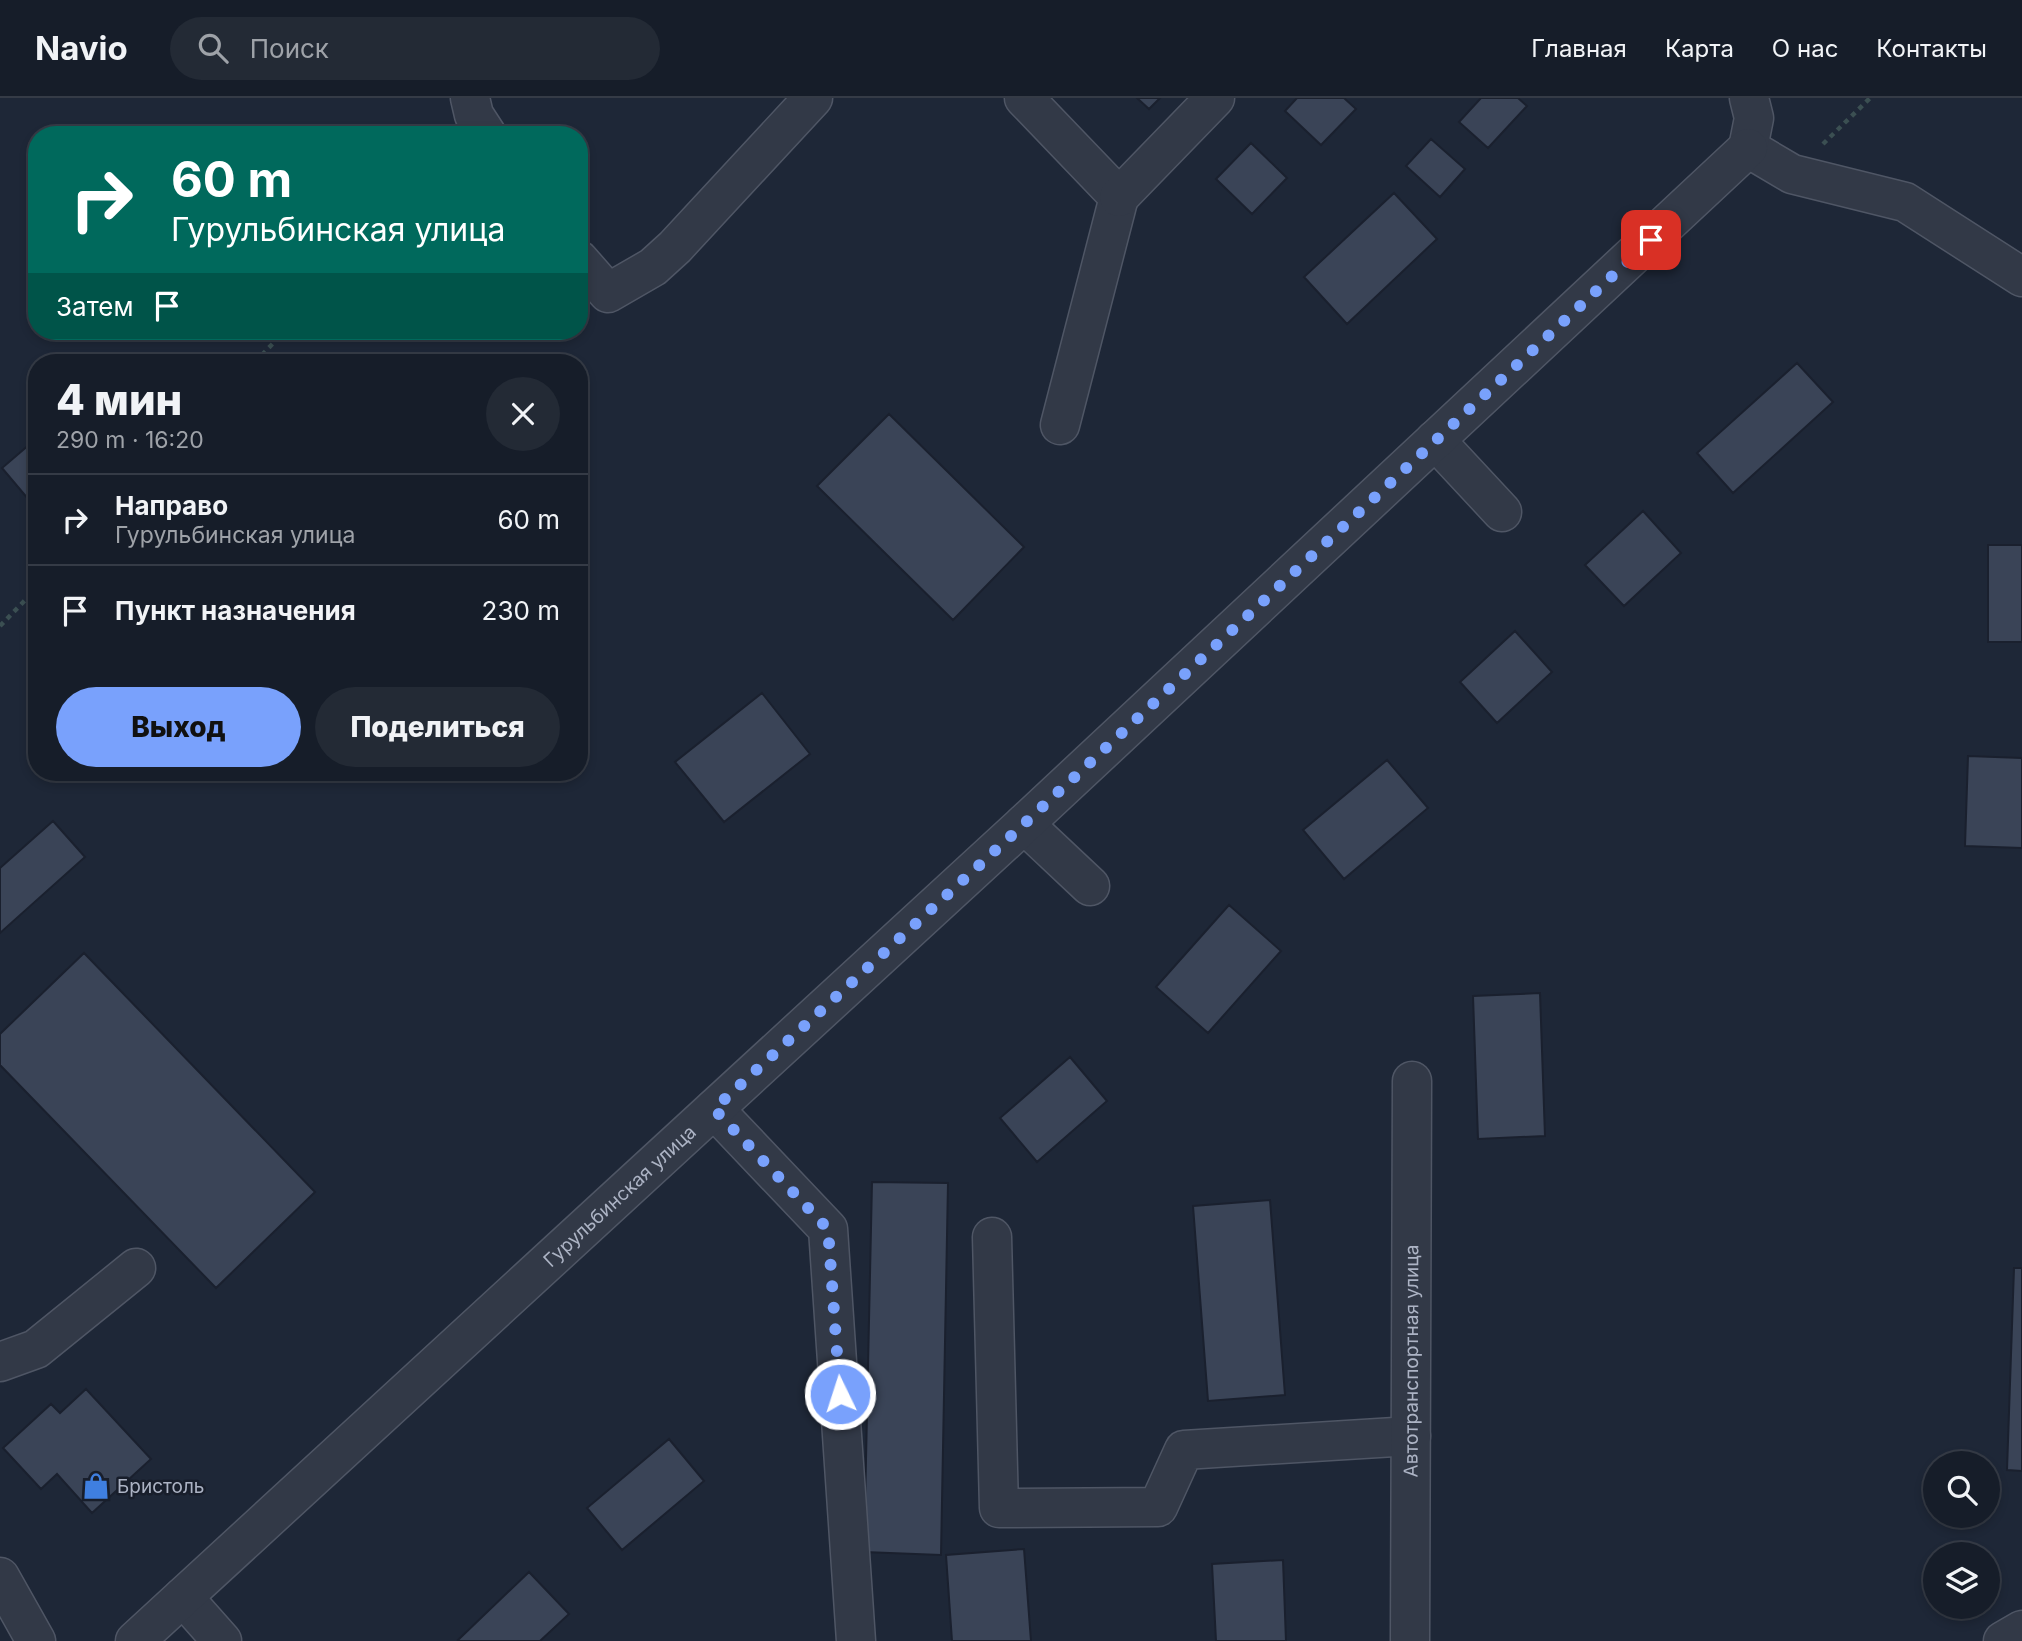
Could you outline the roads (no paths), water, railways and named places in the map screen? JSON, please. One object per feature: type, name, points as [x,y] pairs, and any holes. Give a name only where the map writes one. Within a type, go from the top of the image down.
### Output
[{"type":"street","points":[[470,98],[474,116],[481,126]]},
{"type":"street","points":[[588,270],[608,293],[653,267],[813,98]]},
{"type":"street","points":[[1024,98],[1119,197]]},
{"type":"street","points":[[1060,425],[1119,197],[1214,98]]},
{"type":"street","points":[[1749,98],[1754,118],[1748,149],[1792,174],[1905,202],[2022,277]]},
{"type":"street","name":"Гурульбинская улица","points":[[135,1641],[1024,824],[1748,149]]},
{"type":"street","points":[[1436,440],[1502,512]]},
{"type":"street","points":[[1024,824],[1090,886]]},
{"type":"street","name":"Автотранспортная улица","points":[[1410,1641],[1412,1081]]},
{"type":"street","points":[[714,1109],[828,1229],[856,1641]]},
{"type":"street","points":[[992,1237],[999,1508],[1157,1507],[1184,1450],[1411,1436]]},
{"type":"street","points":[[0,1362],[36,1349],[136,1268]]},
{"type":"street","points":[[0,1577],[36,1641]]},
{"type":"street","points":[[183,1597],[222,1641]]},
{"type":"street","points":[[2003,1641],[2022,1630]]},
{"type":"place","name":"Бристоль","points":[[96,1486]]}]
